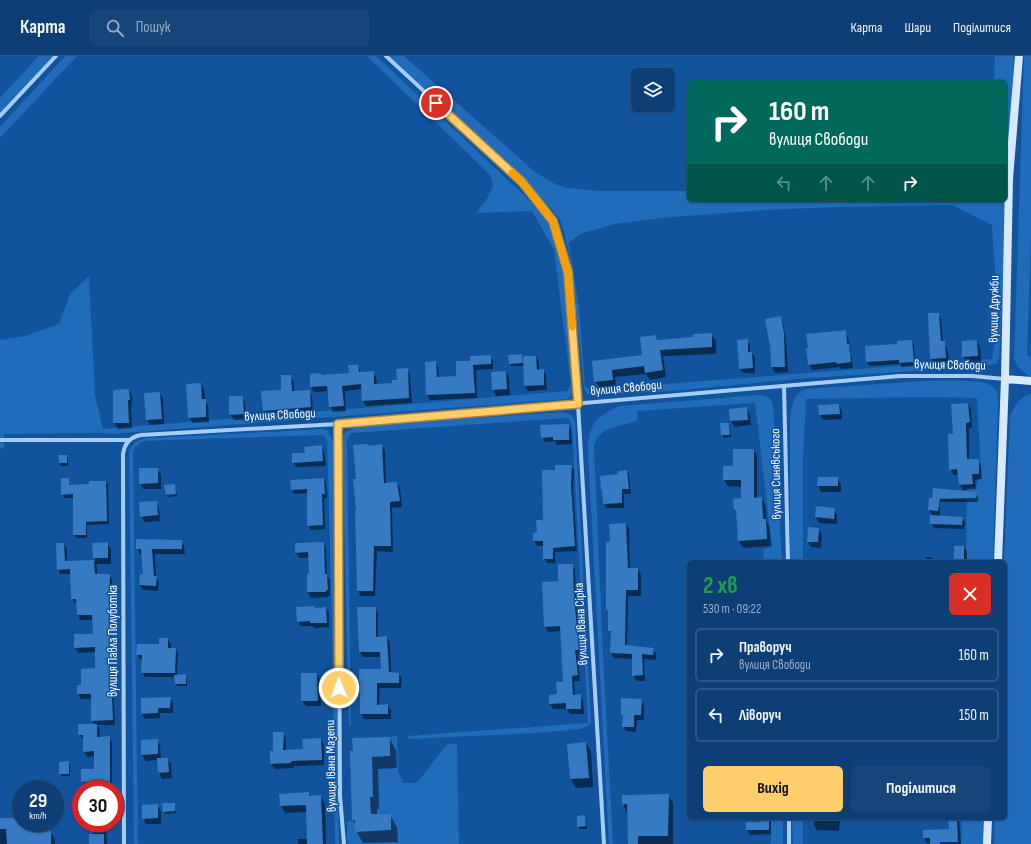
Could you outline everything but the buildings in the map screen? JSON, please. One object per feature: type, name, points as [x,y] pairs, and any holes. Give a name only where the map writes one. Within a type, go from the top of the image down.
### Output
[{"type":"street","points":[[0,116],[56,56]]},
{"type":"street","name":"вулиця Івана Сірка","points":[[386,56],[522,182],[553,221],[568,272],[578,404],[604,844]]},
{"type":"street","name":"вулиця Дружби","points":[[998,560],[1005,379],[1009,179],[1019,56]]},
{"type":"street","name":"вулиця Свободи","points":[[0,440],[129,440],[141,435],[338,424],[900,376],[972,376],[1031,381]]},
{"type":"street","name":"вулиця Синявського","points":[[784,386],[788,560]]},
{"type":"street","name":"вулиця Івана Мазепи","points":[[338,424],[340,796],[344,844]]},
{"type":"street","name":"вулиця Павла Полуботка","points":[[124,844],[123,455],[125,445],[129,440]]},
{"type":"street","points":[[789,820],[789,844]]},
{"type":"street","points":[[987,844],[988,820]]},
{"type":"shaded area","points":[[39,56],[53,56],[0,113],[0,98]]},
{"type":"shaded area","points":[[65,56],[77,56],[0,138],[0,127]]},
{"type":"shaded area","points":[[367,56],[376,56],[526,197],[547,219],[556,241],[563,270],[575,384],[574,390],[568,399],[111,434],[4,434],[4,448],[0,449],[0,340],[25,336],[59,324],[70,294],[89,276],[95,395],[103,429],[567,391],[571,384],[554,250],[532,211],[476,213],[487,199],[493,185],[490,175]]},
{"type":"shaded area","points":[[389,56],[404,56],[535,172],[555,184],[567,188],[600,191],[687,191],[687,202],[1007,202],[1007,80],[994,80],[995,56],[1014,56],[1001,328],[999,358],[997,363],[973,367],[797,379],[672,391],[587,394],[584,388],[571,263],[562,224],[558,217],[524,179]],"holes":[[[952,205],[992,225],[996,326],[992,359],[589,389],[585,386],[579,307],[569,243],[580,234],[615,224],[661,218],[764,210]]]},
{"type":"shaded area","points":[[1024,56],[1031,56],[1031,235],[1027,355],[1031,356],[1031,378],[1019,368],[1014,360]]},
{"type":"shaded area","points":[[926,381],[972,381],[988,384],[993,387],[998,398],[993,560],[966,560],[967,488],[976,487],[981,472],[977,398],[928,397],[806,399],[803,459],[803,560],[790,560],[790,422],[793,403],[797,395],[805,389]]},
{"type":"shaded area","points":[[1031,394],[1031,844],[994,844],[995,820],[1007,820],[1007,560],[1004,560],[1010,416],[1021,399]]},
{"type":"shaded area","points":[[757,395],[763,395],[771,400],[773,405],[782,560],[764,560],[763,549],[772,547],[755,403],[637,411],[637,421],[611,428],[600,435],[596,440],[594,446],[613,844],[609,844],[588,442],[595,422],[605,413],[620,406]]},
{"type":"shaded area","points":[[564,412],[571,415],[575,420],[591,722],[589,725],[581,729],[534,733],[409,739],[407,736],[588,723],[572,427],[570,420],[566,418],[351,433],[347,441],[351,726],[349,725],[342,437],[345,432],[363,425]]},
{"type":"shaded area","points":[[324,429],[328,431],[333,441],[339,844],[335,844],[328,474],[327,440],[323,435],[144,441],[135,447],[133,454],[138,844],[134,844],[130,448],[136,442],[146,438]]},
{"type":"shaded area","points":[[397,736],[398,771],[403,783],[416,783],[448,744],[457,744],[459,844],[349,844],[347,840],[347,822],[355,820],[356,832],[391,830],[391,814],[371,814],[369,757],[390,756],[390,737]]},
{"type":"shaded area","points":[[771,820],[783,820],[783,844],[771,844]]},
{"type":"shaded area","points":[[792,820],[803,820],[803,844],[793,844]]},
{"type":"shaded area","points":[[962,820],[984,820],[983,844],[961,844]]},
{"type":"slow traffic","points":[[512,173],[522,182],[553,221],[568,272],[572,327]]},
{"type":"route","points":[[339,688],[338,424],[578,404],[568,272],[553,221],[522,182],[436,103]]}]
